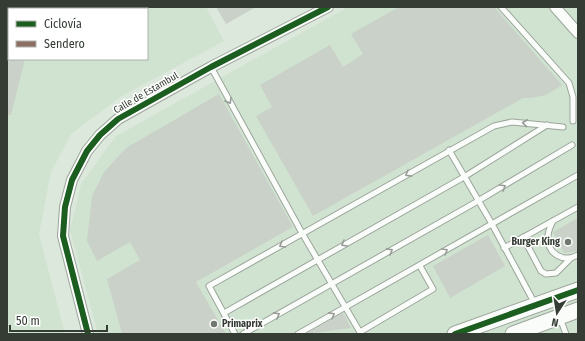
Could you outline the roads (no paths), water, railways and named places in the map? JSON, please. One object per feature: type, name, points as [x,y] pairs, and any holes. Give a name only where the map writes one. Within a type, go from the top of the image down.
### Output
[{"type":"street","name":"Calle de Estambul","points":[[88,334],[62,236],[65,207],[72,180],[87,151],[100,135],[118,119],[211,67],[328,7]]},
{"type":"street","points":[[555,7],[578,33]]},
{"type":"street","points":[[455,334],[578,290]]},
{"type":"street","points":[[513,334],[578,310]]},
{"type":"lane","points":[[501,7],[569,83],[573,97],[573,121]]},
{"type":"lane","points":[[211,67],[317,260],[360,333],[433,289],[420,266]]},
{"type":"lane","points":[[235,334],[209,286],[449,150],[500,125],[512,122],[564,127]]},
{"type":"lane","points":[[224,313],[464,177],[547,125]]},
{"type":"lane","points":[[243,334],[478,201],[572,145]]},
{"type":"lane","points":[[449,150],[492,224],[536,305]]},
{"type":"lane","points":[[298,334],[578,175]]},
{"type":"lane","points":[[504,248],[578,207]]},
{"type":"lane","points":[[553,220],[548,236],[552,251],[562,258],[570,259]]},
{"type":"lane","points":[[523,237],[541,271],[546,274],[556,273],[570,259],[578,255]]},
{"type":"lane","points":[[560,317],[566,334]]},
{"type":"place","name":"Burger King","points":[[568,242]]},
{"type":"place","name":"Primaprix","points":[[214,324]]}]
